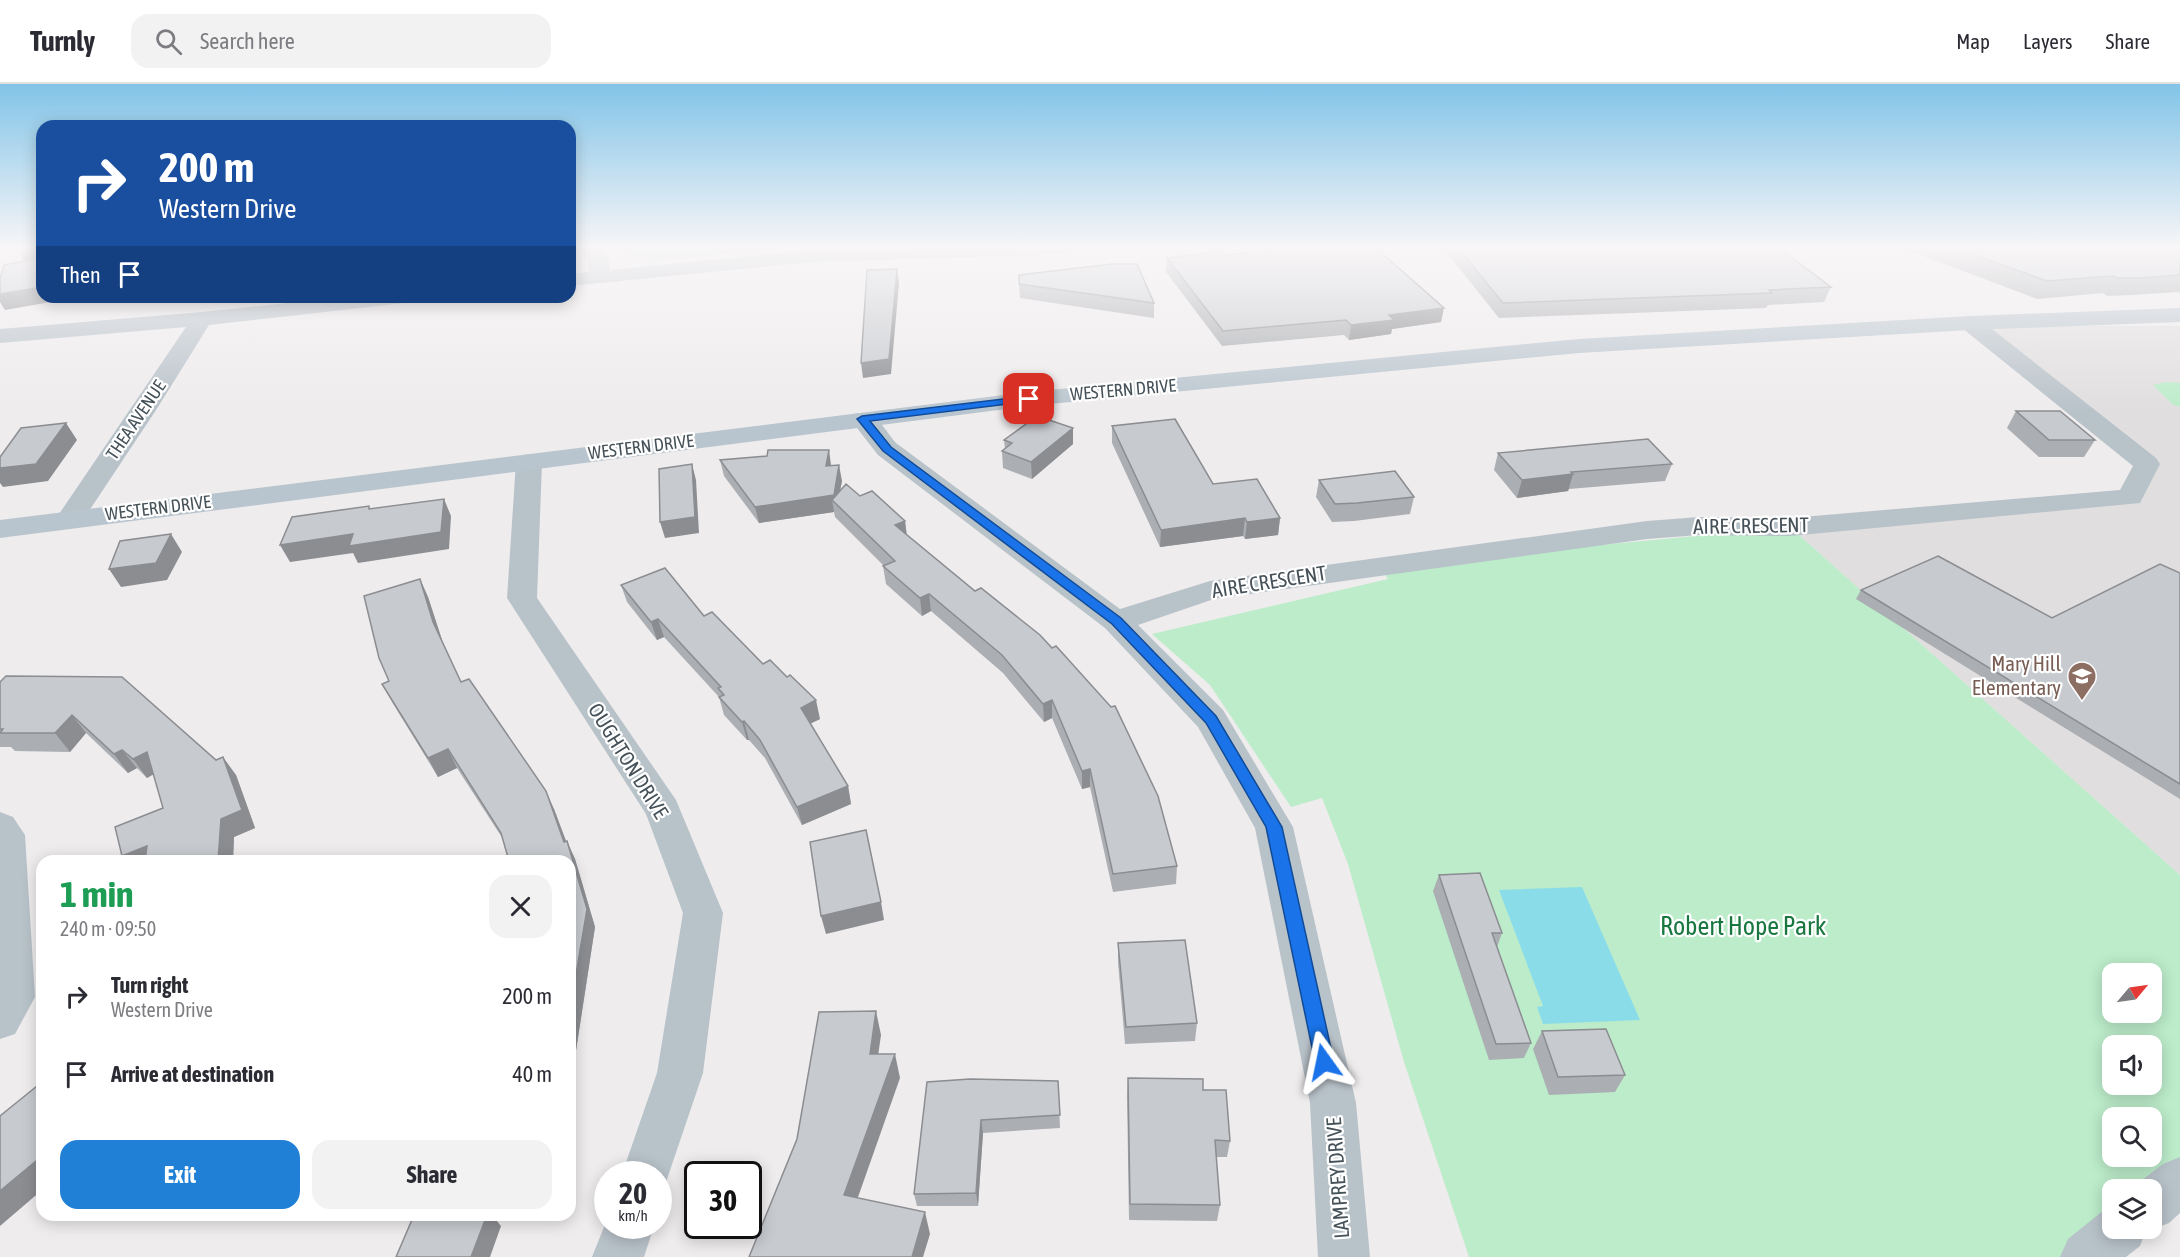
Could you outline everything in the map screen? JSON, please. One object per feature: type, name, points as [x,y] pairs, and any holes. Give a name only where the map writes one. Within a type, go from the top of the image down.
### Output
[{"type":"street","points":[[0,336],[202,319],[349,303]]},
{"type":"street","name":"WESTERN DRIVE","points":[[0,529],[1040,398],[1579,346],[1970,323],[2180,315]]},
{"type":"street","name":"THEA AVENUE","points":[[69,520],[146,407],[202,319]]},
{"type":"street","name":"AIRE CRESCENT","points":[[1116,621],[1210,590],[1647,530],[1698,526],[1790,527],[2130,497],[2147,464],[1970,323]]},
{"type":"street","name":"LAMPREY DRIVE","points":[[862,419],[887,449],[1116,621],[1211,719],[1274,827],[1333,1103],[1344,1257]]},
{"type":"street","name":"OUGHTON DRIVE","points":[[529,462],[522,598],[663,810],[703,913],[680,1073],[650,1161]]},
{"type":"street","points":[[0,827],[6,835],[13,997],[0,1020]]},
{"type":"street","points":[[2162,1196],[2180,1181]]},
{"type":"street","points":[[618,1257],[624,1239]]},
{"type":"street","points":[[2086,1257],[2108,1239]]},
{"type":"shaded area","name":"Mary Hill Elementary","points":[[1975,326],[2180,326],[2180,875],[1790,527],[2130,497],[2147,463]]},
{"type":"green space","points":[[2166,382],[2180,383],[2180,407],[2172,404],[2153,385]]},
{"type":"green space","name":"Robert Hope Park","points":[[1790,527],[2180,875],[2180,1181],[2162,1187],[2162,1179],[2102,1179],[2102,1239],[2086,1257],[1469,1257],[1404,1062],[1348,864],[1322,798],[1291,807],[1210,685],[1152,634],[1388,579],[1380,566]]},
{"type":"water","points":[[1582,887],[1640,1020],[1543,1024],[1537,1007],[1543,1006],[1499,890]]},
{"type":"building","points":[[865,303],[894,303],[889,359],[861,363]]},
{"type":"building","points":[[1201,303],[1438,303],[1444,308],[1389,315],[1394,320],[1351,325],[1346,320],[1223,331]]},
{"type":"building","points":[[2016,411],[2060,411],[2095,440],[2049,440]]},
{"type":"building","points":[[1037,416],[1073,428],[1031,462],[1002,451],[1012,443],[1004,440]]},
{"type":"building","points":[[1175,419],[1213,484],[1257,479],[1280,518],[1247,522],[1245,518],[1161,530],[1112,426]]},
{"type":"building","points":[[66,423],[36,464],[0,468],[0,457],[21,428]]},
{"type":"building","points":[[1648,439],[1672,464],[1571,472],[1573,474],[1522,480],[1498,453]]},
{"type":"building","points":[[768,450],[829,450],[826,466],[839,465],[834,495],[755,507],[720,460],[767,456]]},
{"type":"building","points":[[692,464],[695,517],[660,522],[659,469]]},
{"type":"building","points":[[1395,471],[1414,497],[1335,504],[1319,480]]},
{"type":"building","points":[[846,484],[860,496],[872,491],[905,521],[895,525],[975,591],[981,588],[1040,635],[1052,648],[1056,646],[1111,707],[1115,706],[1158,796],[1177,866],[1113,874],[1090,769],[1082,771],[1052,700],[1043,704],[1002,655],[929,594],[920,598],[883,566],[895,561],[832,500]]},
{"type":"building","points":[[444,499],[441,532],[349,546],[353,534],[280,545],[292,517],[369,506],[369,509]]},
{"type":"building","points":[[171,534],[156,563],[109,569],[120,541]]},
{"type":"building","points":[[1938,556],[2052,618],[2160,564],[2180,573],[2180,784],[1861,590]]},
{"type":"building","points":[[665,568],[704,616],[712,612],[763,664],[770,660],[787,677],[790,675],[816,700],[801,708],[848,786],[797,807],[760,740],[719,697],[724,695],[718,688],[721,687],[658,619],[651,622],[621,585]]},
{"type":"building","points":[[420,579],[433,622],[461,682],[469,679],[546,791],[564,842],[567,841],[571,855],[507,855],[501,833],[448,749],[428,758],[382,684],[389,681],[379,658],[364,596]]},
{"type":"building","points":[[6,676],[122,677],[216,760],[223,757],[242,810],[221,819],[218,855],[146,855],[147,846],[122,855],[115,827],[163,808],[147,752],[133,759],[122,750],[114,754],[72,715],[55,733],[0,733],[3,729],[0,729],[0,682]]},
{"type":"building","points":[[866,830],[881,902],[821,916],[810,842]]},
{"type":"building","points":[[576,872],[587,909],[576,974]]},
{"type":"building","points":[[1480,873],[1502,933],[1492,933],[1531,1043],[1496,1044],[1439,875]]},
{"type":"building","points":[[1185,940],[1197,1023],[1126,1027],[1118,943]]},
{"type":"building","points":[[876,1011],[870,1054],[895,1054],[844,1195],[925,1212],[912,1257],[749,1257],[756,1239],[762,1239],[762,1225],[797,1139],[819,1012]]},
{"type":"building","points":[[1606,1029],[1625,1075],[1558,1077],[1542,1031]]},
{"type":"building","points":[[1128,1078],[1203,1079],[1203,1090],[1226,1090],[1230,1141],[1215,1140],[1220,1205],[1130,1204]]},
{"type":"building","points":[[970,1079],[1058,1081],[1060,1115],[981,1120],[976,1193],[914,1194],[927,1082]]},
{"type":"building","points":[[36,1087],[36,1161],[0,1191],[0,1116]]},
{"type":"building","points":[[411,1221],[485,1221],[471,1257],[396,1257]]},
{"type":"place","name":"Mary Hill Elementary","points":[[2082,702]]},
{"type":"route","points":[[1029,399],[862,419],[887,449],[1116,621],[1211,719],[1274,827],[1324,1062]]}]
